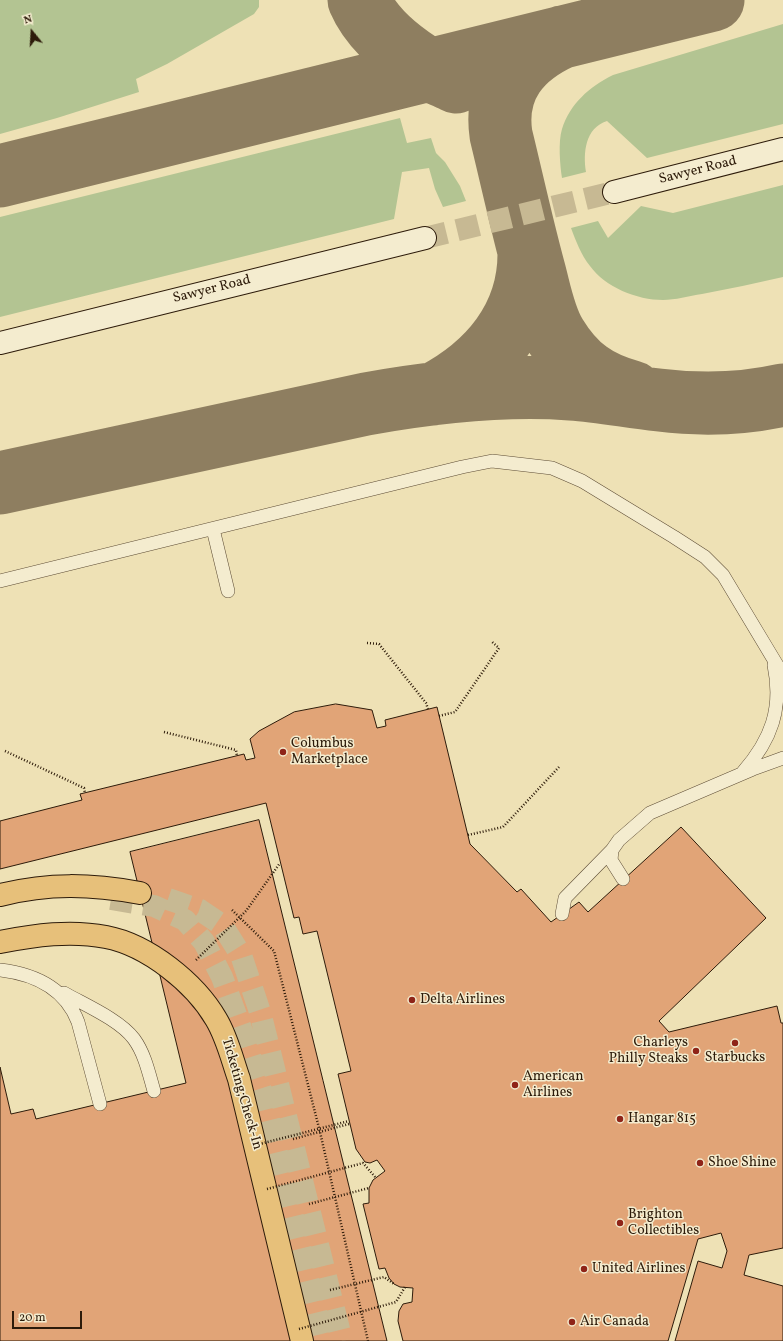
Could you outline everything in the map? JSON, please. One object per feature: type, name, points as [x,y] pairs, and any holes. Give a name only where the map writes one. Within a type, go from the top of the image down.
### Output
[{"type":"main road","points":[[0,895],[36,888],[78,885],[99,886],[140,893]]},
{"type":"main road","name":"Ticketing;Check-In","points":[[0,942],[59,933],[107,937],[133,947],[156,959],[180,975],[206,1002],[226,1040],[239,1079],[301,1335]]},
{"type":"street","name":"Sawyer Road","points":[[614,192],[783,150]]},
{"type":"street","name":"Sawyer Road","points":[[0,343],[424,238]]},
{"type":"lane","points":[[0,581],[492,461],[552,468],[582,481],[699,553],[716,566],[723,575],[783,675]]},
{"type":"lane","points":[[213,529],[228,591]]},
{"type":"lane","points":[[740,776],[768,740],[776,722],[779,687],[777,673],[771,656]]},
{"type":"lane","points":[[562,914],[565,898],[612,850],[619,840],[650,813],[783,758]]},
{"type":"lane","points":[[612,850],[611,860],[623,879]]},
{"type":"lane","points":[[0,970],[25,974],[49,985],[120,1025],[134,1039],[147,1063],[154,1091]]},
{"type":"lane","points":[[49,985],[59,992],[74,1010],[100,1104]]},
{"type":"path","points":[[439,716],[455,712],[499,648],[491,641]]},
{"type":"path","points":[[368,643],[379,644],[426,703],[428,709]]},
{"type":"path","points":[[164,732],[236,750],[237,756]]},
{"type":"path","points":[[5,751],[84,788],[85,793]]},
{"type":"path","points":[[468,835],[503,827],[559,767]]},
{"type":"path","points":[[180,975],[246,911],[280,863]]},
{"type":"path","points":[[232,910],[274,951],[320,1132],[368,1341]]},
{"type":"path","points":[[256,1145],[349,1122],[293,1139]]},
{"type":"path","points":[[266,1189],[363,1163],[376,1178]]},
{"type":"path","points":[[308,1204],[368,1188]]},
{"type":"path","points":[[330,1290],[384,1277],[394,1284]]},
{"type":"path","points":[[301,1335],[396,1302],[405,1287]]},
{"type":"green space","points":[[0,0],[259,0],[259,7],[254,14],[167,64],[136,79],[139,92],[0,134]]},
{"type":"green space","points":[[783,24],[783,124],[647,158],[607,121],[594,129],[587,142],[585,157],[586,172],[562,178],[560,147],[562,129],[575,104],[596,85],[613,75]]},
{"type":"green space","points":[[400,118],[407,143],[431,138],[436,153],[445,162],[460,186],[466,201],[443,207],[435,189],[429,168],[402,172],[394,219],[0,317],[0,217]]},
{"type":"green space","points":[[783,185],[783,277],[722,290],[677,299],[663,300],[643,298],[622,291],[604,280],[590,266],[581,253],[571,228],[598,221],[608,238],[641,206],[673,213]]},
{"type":"building","points":[[336,704],[372,710],[377,728],[386,726],[385,720],[437,707],[470,844],[517,892],[521,889],[551,922],[579,902],[588,912],[681,827],[766,918],[659,1021],[669,1032],[777,1006],[781,1023],[783,1023],[783,1248],[749,1255],[744,1275],[783,1286],[783,1341],[675,1341],[698,1261],[722,1268],[727,1251],[721,1233],[698,1239],[668,1341],[403,1341],[398,1321],[399,1311],[403,1304],[412,1302],[413,1288],[400,1287],[394,1284],[389,1278],[385,1268],[379,1269],[363,1204],[369,1203],[369,1188],[373,1180],[385,1171],[377,1160],[370,1163],[365,1162],[356,1149],[338,1074],[351,1071],[317,931],[303,934],[299,917],[294,918],[266,803],[0,869],[0,821],[82,800],[80,794],[244,754],[246,760],[255,758],[250,739],[259,731],[294,712]]},
{"type":"building","points":[[259,820],[387,1341],[0,1341],[0,1067],[11,1114],[33,1109],[36,1119],[186,1083],[130,852]]},
{"type":"taxiway","points":[[359,0],[371,21],[397,48],[428,69],[456,82]]},
{"type":"taxiway","points":[[0,176],[713,0]]},
{"type":"taxiway","points":[[562,37],[534,54],[522,64],[513,75],[506,88],[502,102],[500,118],[501,135],[540,296],[552,329],[563,347],[579,365],[608,384],[632,392]]},
{"type":"taxiway","points":[[434,394],[472,369],[488,354],[502,337],[513,319],[522,299],[527,277],[529,254]]},
{"type":"taxiway","points":[[0,483],[366,404],[468,390],[494,388],[582,390],[690,403],[737,402],[783,395]]},
{"type":"tunnel","points":[[425,238],[614,192]]},
{"type":"tunnel","points":[[111,899],[154,906],[185,920],[204,942],[222,977],[243,1034],[264,1100],[323,1341]]},
{"type":"tunnel","points":[[168,899],[200,910],[222,925],[241,955],[260,1012],[342,1341]]},
{"type":"place","name":"Columbus Marketplace","points":[[283,752]]},
{"type":"place","name":"Delta Airlines","points":[[412,1000]]},
{"type":"place","name":"Starbucks","points":[[735,1043]]},
{"type":"place","name":"Charleys Philly Steaks","points":[[696,1051]]},
{"type":"place","name":"American Airlines","points":[[515,1085]]},
{"type":"place","name":"Hangar 815","points":[[620,1119]]},
{"type":"place","name":"Shoe Shine","points":[[700,1163]]},
{"type":"place","name":"Brighton Collectibles","points":[[620,1223]]},
{"type":"place","name":"United Airlines","points":[[584,1269]]},
{"type":"place","name":"Air Canada","points":[[572,1322]]}]
